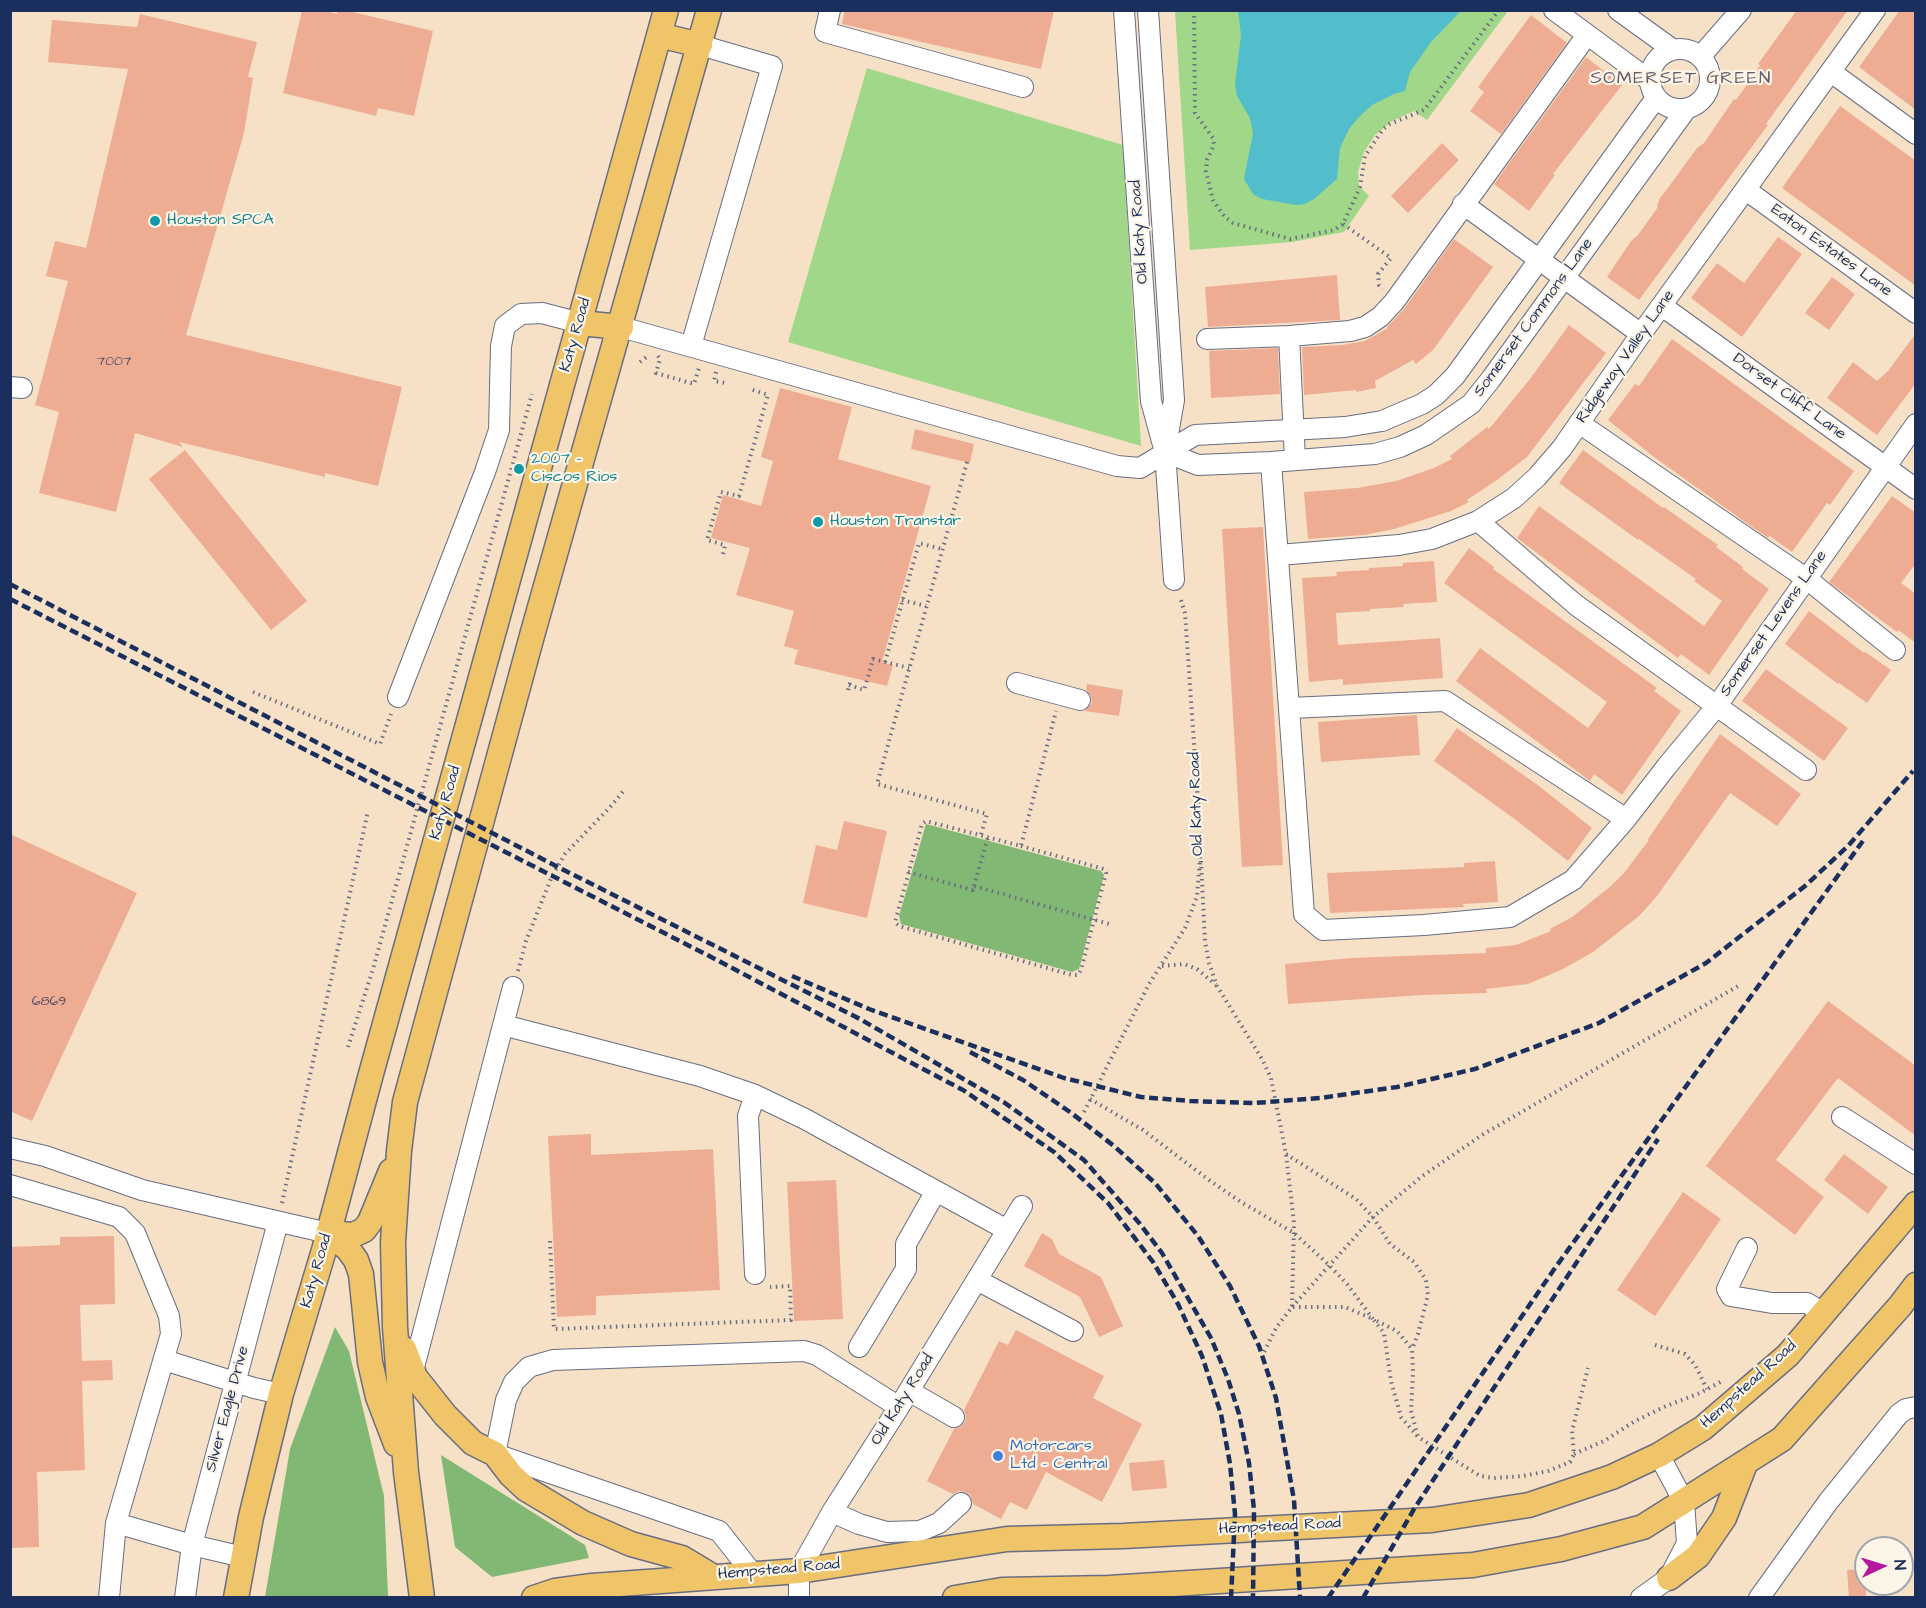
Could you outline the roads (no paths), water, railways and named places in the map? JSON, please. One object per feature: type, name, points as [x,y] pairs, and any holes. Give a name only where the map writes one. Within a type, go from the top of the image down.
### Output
[{"type":"main road","name":"Katy Road","points":[[236,1598],[243,1557],[281,1394],[328,1233],[666,10]]},
{"type":"main road","points":[[422,1598],[406,1472],[395,1327],[393,1242],[405,1102],[533,632],[710,10]]},
{"type":"main road","points":[[659,35],[700,45]]},
{"type":"main road","points":[[580,323],[621,327]]},
{"type":"main road","points":[[328,1233],[353,1235],[364,1230],[370,1222],[399,1151]]},
{"type":"main road","name":"Hempstead Road","points":[[534,1598],[555,1591],[592,1586],[799,1571],[1007,1539],[1123,1536],[1432,1520],[1529,1505],[1612,1477],[1659,1455],[1703,1428],[1788,1355],[1916,1204]]},
{"type":"main road","points":[[328,1233],[356,1260],[360,1274],[370,1362],[378,1397],[406,1472]]},
{"type":"main road","points":[[955,1598],[1002,1590],[1109,1588],[1473,1565],[1561,1549],[1643,1527],[1782,1439],[1916,1285]]},
{"type":"main road","points":[[395,1327],[415,1377],[445,1415],[473,1443],[495,1454],[511,1475],[526,1489],[573,1517],[631,1544],[682,1558],[712,1576]]},
{"type":"main road","points":[[1669,1578],[1698,1556],[1724,1518],[1745,1464]]},
{"type":"street","points":[[830,10],[825,32],[1023,87]]},
{"type":"street","name":"Old Katy Road","points":[[1124,10],[1151,401],[1166,452]]},
{"type":"street","name":"Old Katy Road","points":[[1148,10],[1174,399],[1166,452],[1174,580]]},
{"type":"street","points":[[1554,10],[1653,89],[1670,108],[1687,108],[1702,99],[1709,84],[1707,67],[1700,57],[1689,50],[1672,50],[1656,61],[1651,70],[1653,89]]},
{"type":"street","points":[[1618,10],[1672,50]]},
{"type":"street","points":[[1700,57],[1741,10]]},
{"type":"street","name":"Ridgeway Valley Lane","points":[[1279,555],[1399,545],[1432,539],[1478,521],[1514,498],[1537,477],[1562,448],[1641,334],[1875,10]]},
{"type":"street","points":[[1207,339],[1350,331],[1365,327],[1380,317],[1394,302],[1587,35]]},
{"type":"street","points":[[691,346],[772,66],[700,45]]},
{"type":"street","points":[[1831,72],[1916,134]]},
{"type":"street","name":"Somerset Commons Lane","points":[[1166,452],[1195,435],[1345,427],[1382,421],[1411,410],[1436,395],[1465,363],[1539,259],[1653,89]]},
{"type":"street","name":"Somerset Commons Lane","points":[[1166,452],[1198,465],[1271,462],[1375,454],[1400,447],[1426,435],[1476,398],[1687,108]]},
{"type":"street","points":[[1132,126],[1156,124]]},
{"type":"street","name":"Eaton Estates Lane","points":[[1746,189],[1916,313]]},
{"type":"street","points":[[1463,204],[1641,334]]},
{"type":"street","name":"Dorset Cliff Lane","points":[[1662,306],[1916,489]]},
{"type":"street","points":[[398,697],[499,430],[501,346],[505,326],[521,314],[542,313],[580,323]]},
{"type":"street","points":[[621,327],[1117,466],[1140,468],[1166,452]]},
{"type":"street","points":[[1289,336],[1295,460]]},
{"type":"street","points":[[1579,423],[1807,579],[1895,650]]},
{"type":"street","name":"Somerset Levens Lane","points":[[1271,462],[1304,914],[1323,930],[1424,925],[1510,916],[1573,880],[1626,819],[1716,707],[1916,424]]},
{"type":"street","points":[[1478,521],[1576,605],[1806,770]]},
{"type":"street","points":[[1017,683],[1080,700]]},
{"type":"street","points":[[1290,708],[1445,701],[1626,819]]},
{"type":"street","points":[[413,1371],[513,987]]},
{"type":"street","points":[[503,1025],[700,1076],[755,1095],[805,1119],[1007,1230]]},
{"type":"street","points":[[755,1095],[748,1116],[755,1274]]},
{"type":"street","points":[[1842,1116],[1916,1164]]},
{"type":"street","points":[[10,1148],[45,1156],[142,1190],[328,1233]]},
{"type":"street","points":[[10,1185],[119,1217],[135,1233],[169,1316],[171,1334],[116,1523],[109,1598]]},
{"type":"street","points":[[859,1347],[906,1269],[906,1244],[936,1191]]},
{"type":"street","name":"Old Katy Road","points":[[799,1598],[799,1571],[832,1512],[1022,1206]]},
{"type":"street","name":"Silver Eagle Drive","points":[[184,1598],[192,1545],[278,1222]]},
{"type":"street","points":[[1747,1248],[1727,1289],[1731,1296],[1772,1303],[1807,1303],[1823,1313]]},
{"type":"street","points":[[977,1280],[1073,1331]]},
{"type":"street","points":[[753,1574],[719,1531],[495,1454],[506,1400],[514,1382],[529,1367],[553,1360],[804,1351],[817,1355],[904,1399],[954,1417]]},
{"type":"street","points":[[164,1360],[234,1383],[281,1394]]},
{"type":"street","points":[[1759,1598],[1828,1502],[1899,1414],[1906,1409],[1916,1407]]},
{"type":"street","points":[[1641,1598],[1669,1578],[1687,1543],[1684,1502],[1659,1455]]},
{"type":"street","points":[[832,1512],[859,1524],[887,1532],[920,1531],[939,1523],[961,1503]]},
{"type":"street","points":[[116,1523],[243,1557]]},
{"type":"water","points":[[1238,11],[1461,11],[1431,42],[1410,72],[1405,91],[1372,105],[1349,129],[1340,148],[1337,179],[1314,199],[1305,204],[1296,205],[1262,199],[1253,194],[1244,179],[1253,133],[1250,118],[1237,96],[1235,85],[1241,35]]},
{"type":"railway","points":[[10,584],[558,867],[860,1019],[1005,1103],[1084,1160],[1162,1253],[1211,1338],[1228,1379],[1239,1414],[1249,1463],[1254,1510],[1253,1598]]},
{"type":"railway","points":[[10,599],[717,960],[963,1090],[1054,1152],[1108,1203],[1153,1262],[1178,1304],[1202,1356],[1221,1414],[1230,1464],[1235,1514],[1231,1598]]},
{"type":"railway","points":[[792,976],[869,1009],[1064,1078],[1141,1097],[1255,1103],[1320,1098],[1397,1087],[1475,1069],[1599,1023],[1706,963],[1805,886],[1848,846],[1913,771]]},
{"type":"railway","points":[[1328,1598],[1555,1268],[1865,838]]},
{"type":"railway","points":[[970,1052],[1023,1080],[1114,1146],[1155,1183],[1198,1236],[1230,1286],[1259,1346],[1276,1398],[1294,1500],[1300,1598]]},
{"type":"railway","points":[[1363,1598],[1414,1509],[1658,1139]]},
{"type":"place","name":"Houston SPCA","points":[[155,221]]},
{"type":"place","name":"2007 - Ciscos Rios","points":[[519,469]]},
{"type":"place","name":"Houston Transtar","points":[[818,522]]},
{"type":"place","name":"Motorcars Ltd - Central","points":[[998,1456]]},
{"type":"district","name":"SOMERSET GREEN","points":[[1681,79]]}]
